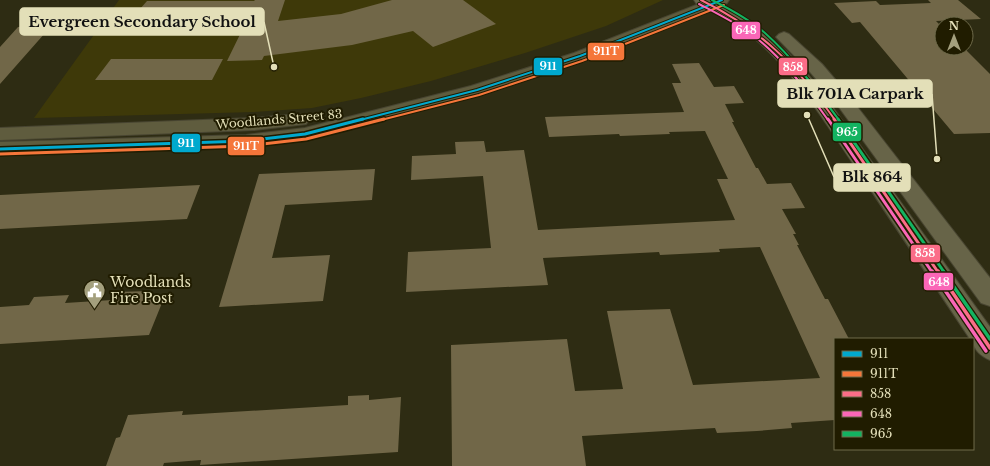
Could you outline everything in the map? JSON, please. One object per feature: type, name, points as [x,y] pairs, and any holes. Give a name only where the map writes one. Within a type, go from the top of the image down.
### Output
[{"type":"main road","points":[[730,0],[781,35],[816,68],[839,95],[990,296]]},
{"type":"main road","points":[[711,1],[754,30],[796,70],[847,140],[990,348]]},
{"type":"street","name":"Woodlands Street 83","points":[[0,149],[246,140],[305,134],[477,90],[580,56],[711,1]]},
{"type":"street","name":"Woodlands Street 83","points":[[0,134],[253,124],[348,113],[472,82],[550,56],[586,43],[679,2]]},
{"type":"shaded area","points":[[119,0],[663,0],[606,26],[525,53],[431,81],[312,108],[254,112],[34,118]]},
{"type":"building","points":[[285,0],[278,21],[341,14],[392,0],[463,0],[496,24],[433,47],[413,31],[352,45],[264,56],[262,60],[227,61],[248,18],[132,18],[147,1]]},
{"type":"building","points":[[928,0],[958,0],[981,19],[974,19],[974,16],[934,16],[934,56],[972,56],[990,74],[990,133],[954,134],[860,22],[852,23],[834,3],[876,1],[880,5],[931,3]]},
{"type":"building","points":[[53,24],[0,84],[0,47],[18,27]]},
{"type":"building","points":[[111,59],[223,59],[212,80],[95,80]]},
{"type":"building","points":[[699,63],[714,87],[734,86],[744,103],[725,104],[734,122],[732,122],[756,168],[758,168],[767,184],[791,183],[805,208],[782,209],[796,234],[793,234],[799,245],[797,245],[825,299],[828,299],[848,338],[834,338],[834,420],[791,423],[792,428],[757,431],[717,433],[715,428],[582,436],[586,466],[452,466],[451,345],[567,339],[575,391],[623,389],[607,311],[670,309],[693,385],[820,378],[760,247],[719,249],[720,252],[660,255],[659,252],[543,258],[548,285],[406,292],[408,252],[491,248],[483,176],[411,180],[412,156],[456,154],[455,142],[484,141],[486,152],[524,150],[538,230],[735,220],[717,179],[728,179],[705,131],[620,136],[619,134],[549,137],[545,117],[684,112],[672,83],[681,83],[672,64]]},
{"type":"building","points":[[375,169],[372,200],[285,205],[272,258],[330,255],[323,301],[219,307],[259,174]]},
{"type":"building","points":[[200,185],[187,219],[0,229],[0,195]]},
{"type":"building","points":[[151,291],[147,299],[164,298],[149,335],[0,344],[0,307],[29,305],[34,297],[69,295],[65,303],[112,300],[115,292]]},
{"type":"building","points":[[369,395],[369,400],[401,397],[398,452],[200,465],[201,460],[164,463],[163,466],[106,466],[116,438],[120,437],[128,415],[183,411],[182,415],[348,405],[348,396]]},
{"type":"transit line","name":"858","points":[[701,0],[732,16],[761,36],[779,52],[812,89],[841,129],[990,348]]},
{"type":"transit line","name":"965","points":[[712,0],[739,14],[764,32],[800,69],[838,119],[990,339]]},
{"type":"transit line","name":"911","points":[[0,149],[246,141],[305,134],[477,90],[580,56],[722,0]]},
{"type":"transit line","name":"648","points":[[699,4],[721,15],[756,38],[774,54],[806,91],[837,132],[986,351]]},
{"type":"transit line","name":"911T","points":[[0,154],[246,146],[306,139],[479,95],[582,61],[724,5]]},
{"type":"place","name":"Evergreen Secondary School","points":[[274,67]]},
{"type":"place","name":"Blk 864","points":[[807,115]]},
{"type":"place","name":"Blk 701A Carpark","points":[[937,159]]},
{"type":"place","name":"Woodlands Fire Post","points":[[95,310]]}]
